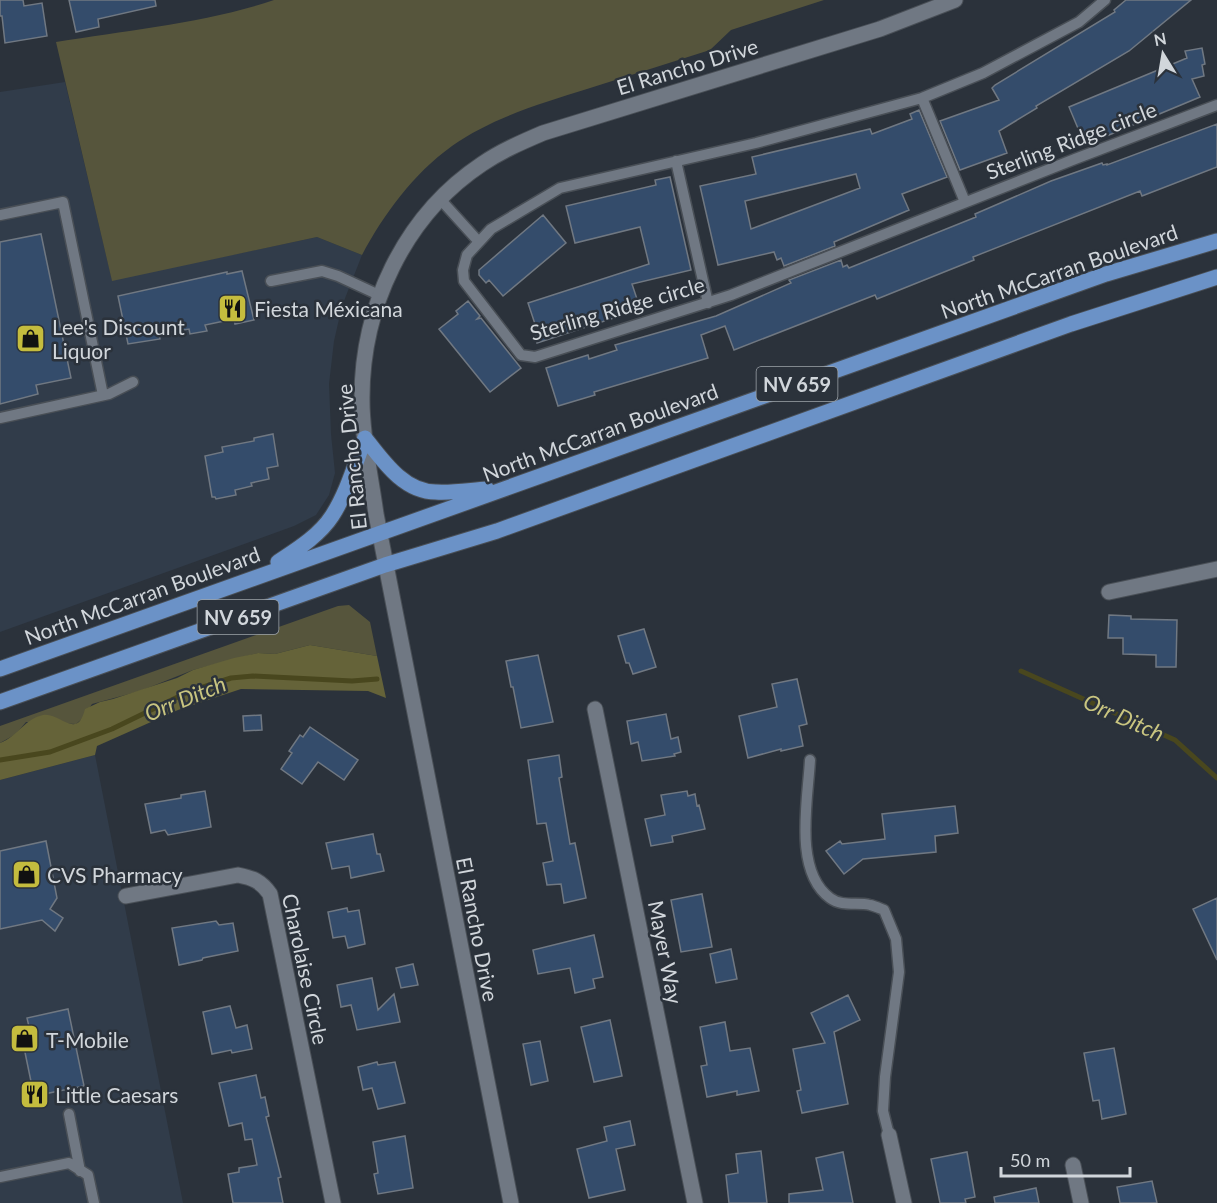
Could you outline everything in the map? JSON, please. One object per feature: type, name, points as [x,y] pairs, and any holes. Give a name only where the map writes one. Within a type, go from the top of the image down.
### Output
[{"type":"main road","name":"El Rancho Drive","points":[[511,1203],[385,564],[365,438],[362,402],[363,364],[369,327],[379,295],[393,264],[411,234],[440,200],[457,183],[482,164],[512,146],[543,133],[880,28],[955,0]]},
{"type":"main road","name":"North McCarran Boulevard","points":[[0,669],[1106,274],[1217,241]]},
{"type":"main road","name":"NV 659","points":[[0,702],[385,564],[497,531],[1081,321],[1217,277]]},
{"type":"main road","points":[[258,576],[298,549],[331,517],[365,438],[396,475],[424,490],[436,492],[509,487]]},
{"type":"main road","points":[[1109,592],[1217,570]]},
{"type":"main road","name":"Mayer Way","points":[[596,709],[695,1203]]},
{"type":"main road","name":"Charolaise Circle","points":[[126,896],[238,874],[253,878],[264,885],[270,894],[333,1203]]},
{"type":"main road","points":[[890,1135],[903,1203]]},
{"type":"main road","points":[[1073,1165],[1081,1203]]},
{"type":"lane","name":"Sterling Ridge circle","points":[[1105,0],[1079,22],[983,73],[922,98],[756,142],[560,188],[491,229],[467,255],[463,270],[464,281],[521,355],[535,357],[708,303],[1217,105]]},
{"type":"lane","points":[[922,98],[965,202]]},
{"type":"lane","points":[[676,161],[708,303]]},
{"type":"lane","points":[[440,200],[479,242]]},
{"type":"lane","points":[[0,215],[63,202],[103,395]]},
{"type":"lane","points":[[272,280],[322,271],[379,295]]},
{"type":"lane","points":[[0,418],[103,395],[133,382]]},
{"type":"lane","points":[[810,760],[806,840],[807,860],[813,878],[830,898],[846,904],[869,904],[884,910],[896,939],[899,972],[885,1077],[883,1111],[890,1135]]},
{"type":"lane","points":[[69,1114],[80,1171]]},
{"type":"lane","points":[[0,1177],[69,1163],[88,1175],[94,1203]]},
{"type":"shaded area","points":[[274,0],[824,0],[731,30],[710,50],[535,106],[483,127],[452,146],[412,182],[390,210],[362,255],[317,237],[112,281],[56,42],[221,15]]},
{"type":"shaded area","points":[[65,82],[112,280],[317,237],[362,255],[342,306],[334,341],[329,384],[335,473],[329,495],[316,515],[294,526],[0,632],[0,92]]},
{"type":"shaded area","points":[[349,605],[370,622],[377,656],[310,645],[275,654],[258,653],[193,670],[140,691],[92,704],[76,724],[26,722],[16,734],[0,743],[0,726],[338,606]]},
{"type":"shaded area","points":[[310,645],[377,656],[386,698],[368,691],[241,689],[178,710],[97,746],[95,755],[0,780],[0,743],[37,717],[49,715],[67,723],[77,723],[82,718],[85,709],[100,702],[177,678],[193,670],[234,658],[258,653],[275,654]]},
{"type":"shaded area","points":[[95,755],[183,1203],[0,1203],[0,780]]},
{"type":"building","points":[[0,0],[23,0],[24,6],[42,3],[47,36],[5,43],[2,16],[0,16]]},
{"type":"building","points":[[69,0],[155,0],[156,6],[98,19],[99,27],[76,32]]},
{"type":"building","points":[[1126,0],[1191,0],[1129,51],[1036,106],[1037,108],[999,131],[1007,153],[960,170],[940,121],[999,100],[992,88],[995,85],[1115,12],[1114,10]]},
{"type":"building","points":[[1202,48],[1205,64],[1202,65],[1204,76],[1192,79],[1200,97],[1085,145],[1069,107],[1187,58],[1185,51]]},
{"type":"building","points":[[919,110],[947,177],[902,194],[909,210],[834,242],[835,246],[784,266],[781,258],[777,260],[774,252],[718,265],[700,186],[756,174],[752,157],[870,129],[872,134],[912,119],[910,114]],"holes":[[[856,174],[860,188],[751,229],[745,201]]]},
{"type":"building","points":[[1217,124],[1217,167],[1142,196],[1140,191],[973,257],[974,260],[877,299],[875,295],[734,350],[725,326],[701,335],[708,358],[594,392],[595,395],[558,406],[546,368],[588,355],[589,359],[617,350],[615,345],[716,316],[791,283],[789,280],[841,260],[843,267],[847,265],[849,268],[976,217],[975,214],[1051,181],[1102,163],[1107,165]]},
{"type":"building","points":[[670,177],[691,270],[632,284],[639,305],[622,311],[623,315],[537,343],[533,328],[536,327],[528,303],[649,264],[640,227],[575,243],[566,206],[656,185],[655,180]]},
{"type":"building","points":[[543,215],[566,243],[503,296],[489,280],[486,283],[479,275],[479,270]]},
{"type":"building","name":"Lee's Discount Liquor","points":[[41,234],[71,378],[36,385],[38,394],[0,404],[0,242]]},
{"type":"building","points":[[242,271],[254,320],[235,324],[234,319],[205,325],[207,331],[190,334],[189,329],[159,334],[160,339],[128,344],[118,296],[227,272],[227,274]]},
{"type":"building","points":[[468,301],[480,316],[477,319],[481,318],[521,368],[490,392],[439,329],[458,314],[456,311]]},
{"type":"building","points":[[273,434],[278,466],[267,468],[269,479],[235,490],[236,495],[216,499],[212,497],[205,456],[223,452],[222,447],[254,441],[254,438]]},
{"type":"building","points":[[1109,615],[1131,616],[1131,619],[1177,620],[1176,667],[1156,667],[1156,655],[1123,654],[1123,638],[1108,638]]},
{"type":"building","points":[[644,629],[656,667],[633,674],[629,663],[626,663],[618,636]]},
{"type":"building","points":[[538,655],[553,722],[521,728],[506,661]]},
{"type":"building","points":[[797,679],[807,724],[799,726],[803,746],[748,758],[739,716],[777,707],[772,684]]},
{"type":"building","points":[[666,714],[671,739],[678,737],[681,752],[674,754],[675,756],[642,761],[638,742],[631,744],[627,721]]},
{"type":"building","points":[[261,715],[262,730],[244,731],[243,716]]},
{"type":"building","points":[[310,727],[358,760],[344,780],[318,762],[302,784],[281,769],[300,735],[303,737]]},
{"type":"building","points":[[559,755],[562,777],[559,778],[570,844],[575,843],[586,898],[564,903],[561,884],[547,885],[543,863],[553,861],[546,823],[537,824],[528,760]]},
{"type":"building","points":[[205,791],[211,827],[168,835],[165,830],[151,833],[145,804]]},
{"type":"building","points":[[687,791],[688,796],[695,794],[705,829],[672,836],[673,842],[651,846],[645,819],[665,815],[661,795]]},
{"type":"building","points":[[955,806],[958,833],[935,836],[936,852],[863,859],[844,874],[826,851],[840,841],[842,844],[885,839],[882,814]]},
{"type":"building","points":[[373,834],[377,854],[380,854],[384,871],[351,878],[349,866],[332,869],[326,843]]},
{"type":"building","name":"CVS Pharmacy","points":[[46,841],[57,898],[50,909],[63,918],[55,931],[42,920],[0,929],[0,851]]},
{"type":"building","points":[[702,894],[712,947],[681,952],[671,900]]},
{"type":"building","points":[[1217,898],[1217,960],[1193,909]]},
{"type":"building","points":[[347,908],[348,912],[359,910],[365,944],[348,948],[345,936],[333,938],[328,912]]},
{"type":"building","points":[[216,921],[219,925],[233,923],[238,951],[179,965],[172,928]]},
{"type":"building","points":[[594,935],[603,977],[593,979],[595,988],[575,993],[570,968],[538,974],[533,950]]},
{"type":"building","points":[[731,949],[737,979],[716,983],[710,954]]},
{"type":"building","points":[[413,964],[418,985],[401,988],[396,968]]},
{"type":"building","points":[[372,978],[378,1010],[394,994],[400,1022],[357,1030],[351,1005],[341,1007],[337,985]]},
{"type":"building","points":[[848,995],[860,1020],[834,1032],[848,1104],[802,1113],[797,1091],[801,1090],[793,1049],[825,1043],[811,1013]]},
{"type":"building","points":[[230,1006],[236,1028],[247,1025],[252,1049],[212,1054],[203,1012]]},
{"type":"building","points":[[68,1009],[84,1086],[34,1096],[21,1033],[30,1031],[27,1018]]},
{"type":"building","points":[[610,1020],[622,1076],[594,1082],[581,1027]]},
{"type":"building","points":[[725,1022],[730,1051],[750,1048],[759,1091],[737,1095],[737,1091],[707,1097],[701,1066],[707,1065],[700,1027]]},
{"type":"building","points":[[540,1041],[548,1081],[531,1085],[523,1044]]},
{"type":"building","points":[[1114,1048],[1126,1114],[1102,1119],[1099,1100],[1093,1101],[1084,1053]]},
{"type":"building","points":[[377,1062],[378,1065],[395,1062],[405,1103],[378,1109],[372,1088],[363,1090],[358,1067]]},
{"type":"building","points":[[256,1075],[261,1098],[265,1097],[269,1116],[266,1117],[281,1177],[278,1178],[283,1203],[233,1203],[228,1174],[239,1172],[239,1168],[257,1165],[252,1139],[245,1140],[242,1123],[229,1126],[219,1083]]},
{"type":"building","points":[[630,1121],[635,1145],[616,1149],[625,1190],[589,1198],[577,1149],[607,1141],[604,1127]]},
{"type":"building","points":[[405,1136],[413,1188],[378,1194],[374,1174],[378,1173],[373,1142]]},
{"type":"building","points":[[761,1151],[767,1203],[729,1203],[726,1175],[738,1173],[736,1154]]},
{"type":"building","points":[[843,1152],[853,1203],[789,1203],[789,1194],[823,1190],[816,1158]]},
{"type":"building","points":[[967,1152],[975,1197],[965,1199],[966,1203],[940,1203],[931,1159]]},
{"type":"building","points":[[1152,1181],[1157,1203],[1120,1203],[1117,1187]]},
{"type":"building","points":[[1036,1188],[1039,1203],[995,1203],[994,1197]]},
{"type":"waterway","name":"Orr Ditch","points":[[1021,671],[1175,740],[1217,778]]},
{"type":"waterway","name":"Orr Ditch","points":[[0,760],[50,752],[112,729],[188,692],[231,678],[253,676],[352,681],[377,679]]},
{"type":"place","name":"Fiesta Méxicana","points":[[233,308]]},
{"type":"place","name":"Lee's Discount Liquor","points":[[31,338]]},
{"type":"place","name":"CVS Pharmacy","points":[[26,874]]},
{"type":"place","name":"T-Mobile","points":[[25,1039]]},
{"type":"place","name":"Little Caesars","points":[[34,1094]]}]
